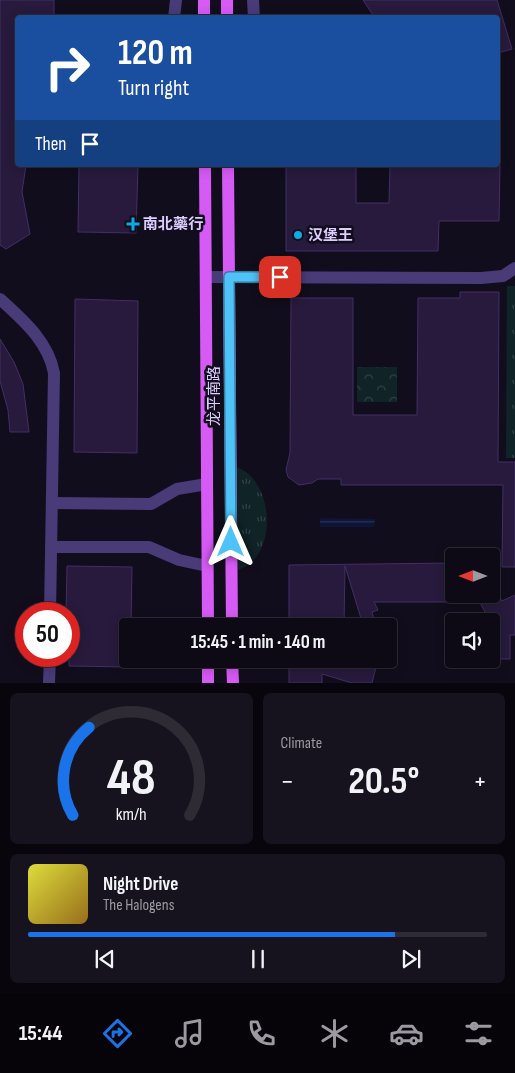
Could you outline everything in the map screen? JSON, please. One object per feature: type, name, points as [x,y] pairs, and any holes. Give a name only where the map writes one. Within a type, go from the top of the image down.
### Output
[{"type":"main road","points":[[204,0],[204,15]]},
{"type":"main road","points":[[227,0],[227,15]]},
{"type":"main road","name":"龙平南路","points":[[205,167],[208,618]]},
{"type":"main road","name":"龙平南路","points":[[228,167],[232,618]]},
{"type":"main road","points":[[208,668],[208,683]]},
{"type":"main road","points":[[232,668],[232,683]]},
{"type":"street","points":[[174,15],[176,0]]},
{"type":"street","points":[[253,0],[254,15]]},
{"type":"street","points":[[206,277],[481,278],[503,276],[515,268]]},
{"type":"street","points":[[0,299],[42,342],[51,357],[54,373],[50,602]]},
{"type":"street","points":[[52,503],[151,504],[177,489],[207,484]]},
{"type":"street","points":[[51,547],[149,547],[178,560],[208,566]]},
{"type":"street","points":[[49,683],[50,667]]},
{"type":"green space","points":[[507,286],[515,286],[515,458],[506,458]]},
{"type":"green space","points":[[357,367],[397,367],[397,402],[357,402]]},
{"type":"green space","points":[[236,467],[249,475],[259,487],[265,503],[267,520],[260,552],[250,563],[237,570]]},
{"type":"water","points":[[320,518],[375,519],[374,527],[320,527]]},
{"type":"building","points":[[0,0],[54,0],[54,15],[15,15],[15,167],[26,167],[22,192],[30,234],[6,249],[0,245]]},
{"type":"building","points":[[363,0],[497,0],[512,49],[500,52],[500,15],[373,15]]},
{"type":"building","points":[[79,167],[138,167],[136,233],[78,232]]},
{"type":"building","points":[[286,167],[356,167],[356,203],[389,203],[390,167],[500,167],[499,221],[439,221],[438,251],[286,251]]},
{"type":"building","points":[[460,292],[499,292],[498,462],[515,462],[515,567],[502,567],[503,485],[341,485],[341,479],[318,479],[312,483],[299,485],[288,477],[286,470],[290,453],[291,298],[353,298],[353,415],[417,415],[418,298],[460,298]]},
{"type":"building","points":[[75,299],[138,301],[137,453],[74,452]]},
{"type":"building","points":[[0,339],[14,362],[23,384],[29,432],[10,432],[8,410],[0,381]]},
{"type":"building","points":[[445,563],[445,602],[374,602],[378,610],[372,612],[374,618],[361,618],[345,566],[344,618],[289,618],[289,565]]},
{"type":"building","points":[[67,566],[132,567],[131,618],[119,618],[119,667],[80,666],[80,602],[66,602]]},
{"type":"building","points":[[515,595],[515,635],[510,635],[510,659],[500,659],[500,613],[486,613],[480,603],[500,603],[500,598],[502,601]]},
{"type":"building","points":[[289,668],[376,668],[372,683],[352,683],[322,674],[322,683],[289,683]]},
{"type":"place","name":"南北藥行","points":[[133,224]]},
{"type":"place","name":"汉堡王","points":[[298,235]]},
{"type":"route","points":[[231,542],[229,277],[280,277]]}]
